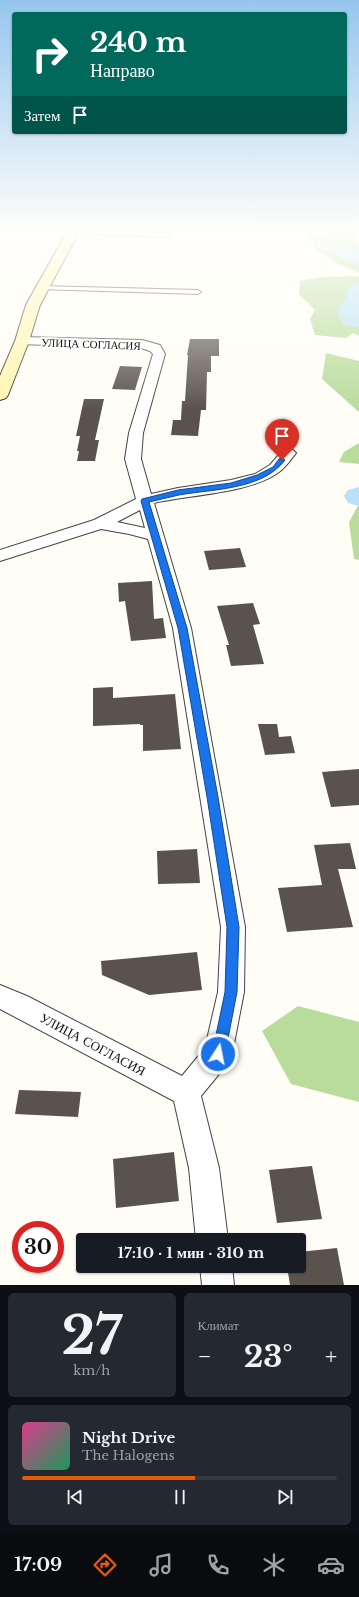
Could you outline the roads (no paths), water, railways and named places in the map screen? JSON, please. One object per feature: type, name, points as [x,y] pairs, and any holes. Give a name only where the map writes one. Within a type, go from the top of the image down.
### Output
[{"type":"street","points":[[0,394],[22,341],[33,305],[41,290]]},
{"type":"street","name":"УЛИЦА СОГЛАСИЯ","points":[[0,997],[18,1004],[186,1093],[218,1054],[231,992],[233,927],[211,789],[182,628],[133,459],[136,433],[159,354],[154,348],[142,344],[22,341]]},
{"type":"street","points":[[0,556],[100,524],[144,501],[178,493],[232,485],[260,477],[275,468],[288,453]]},
{"type":"street","points":[[100,524],[131,529],[155,536]]},
{"type":"street","points":[[186,1093],[204,1168],[211,1233]]},
{"type":"street","points":[[217,1273],[218,1285]]},
{"type":"lane","points":[[119,290],[198,292]]},
{"type":"waterway","points":[[359,291],[356,300],[348,311],[351,319],[359,321]]}]
